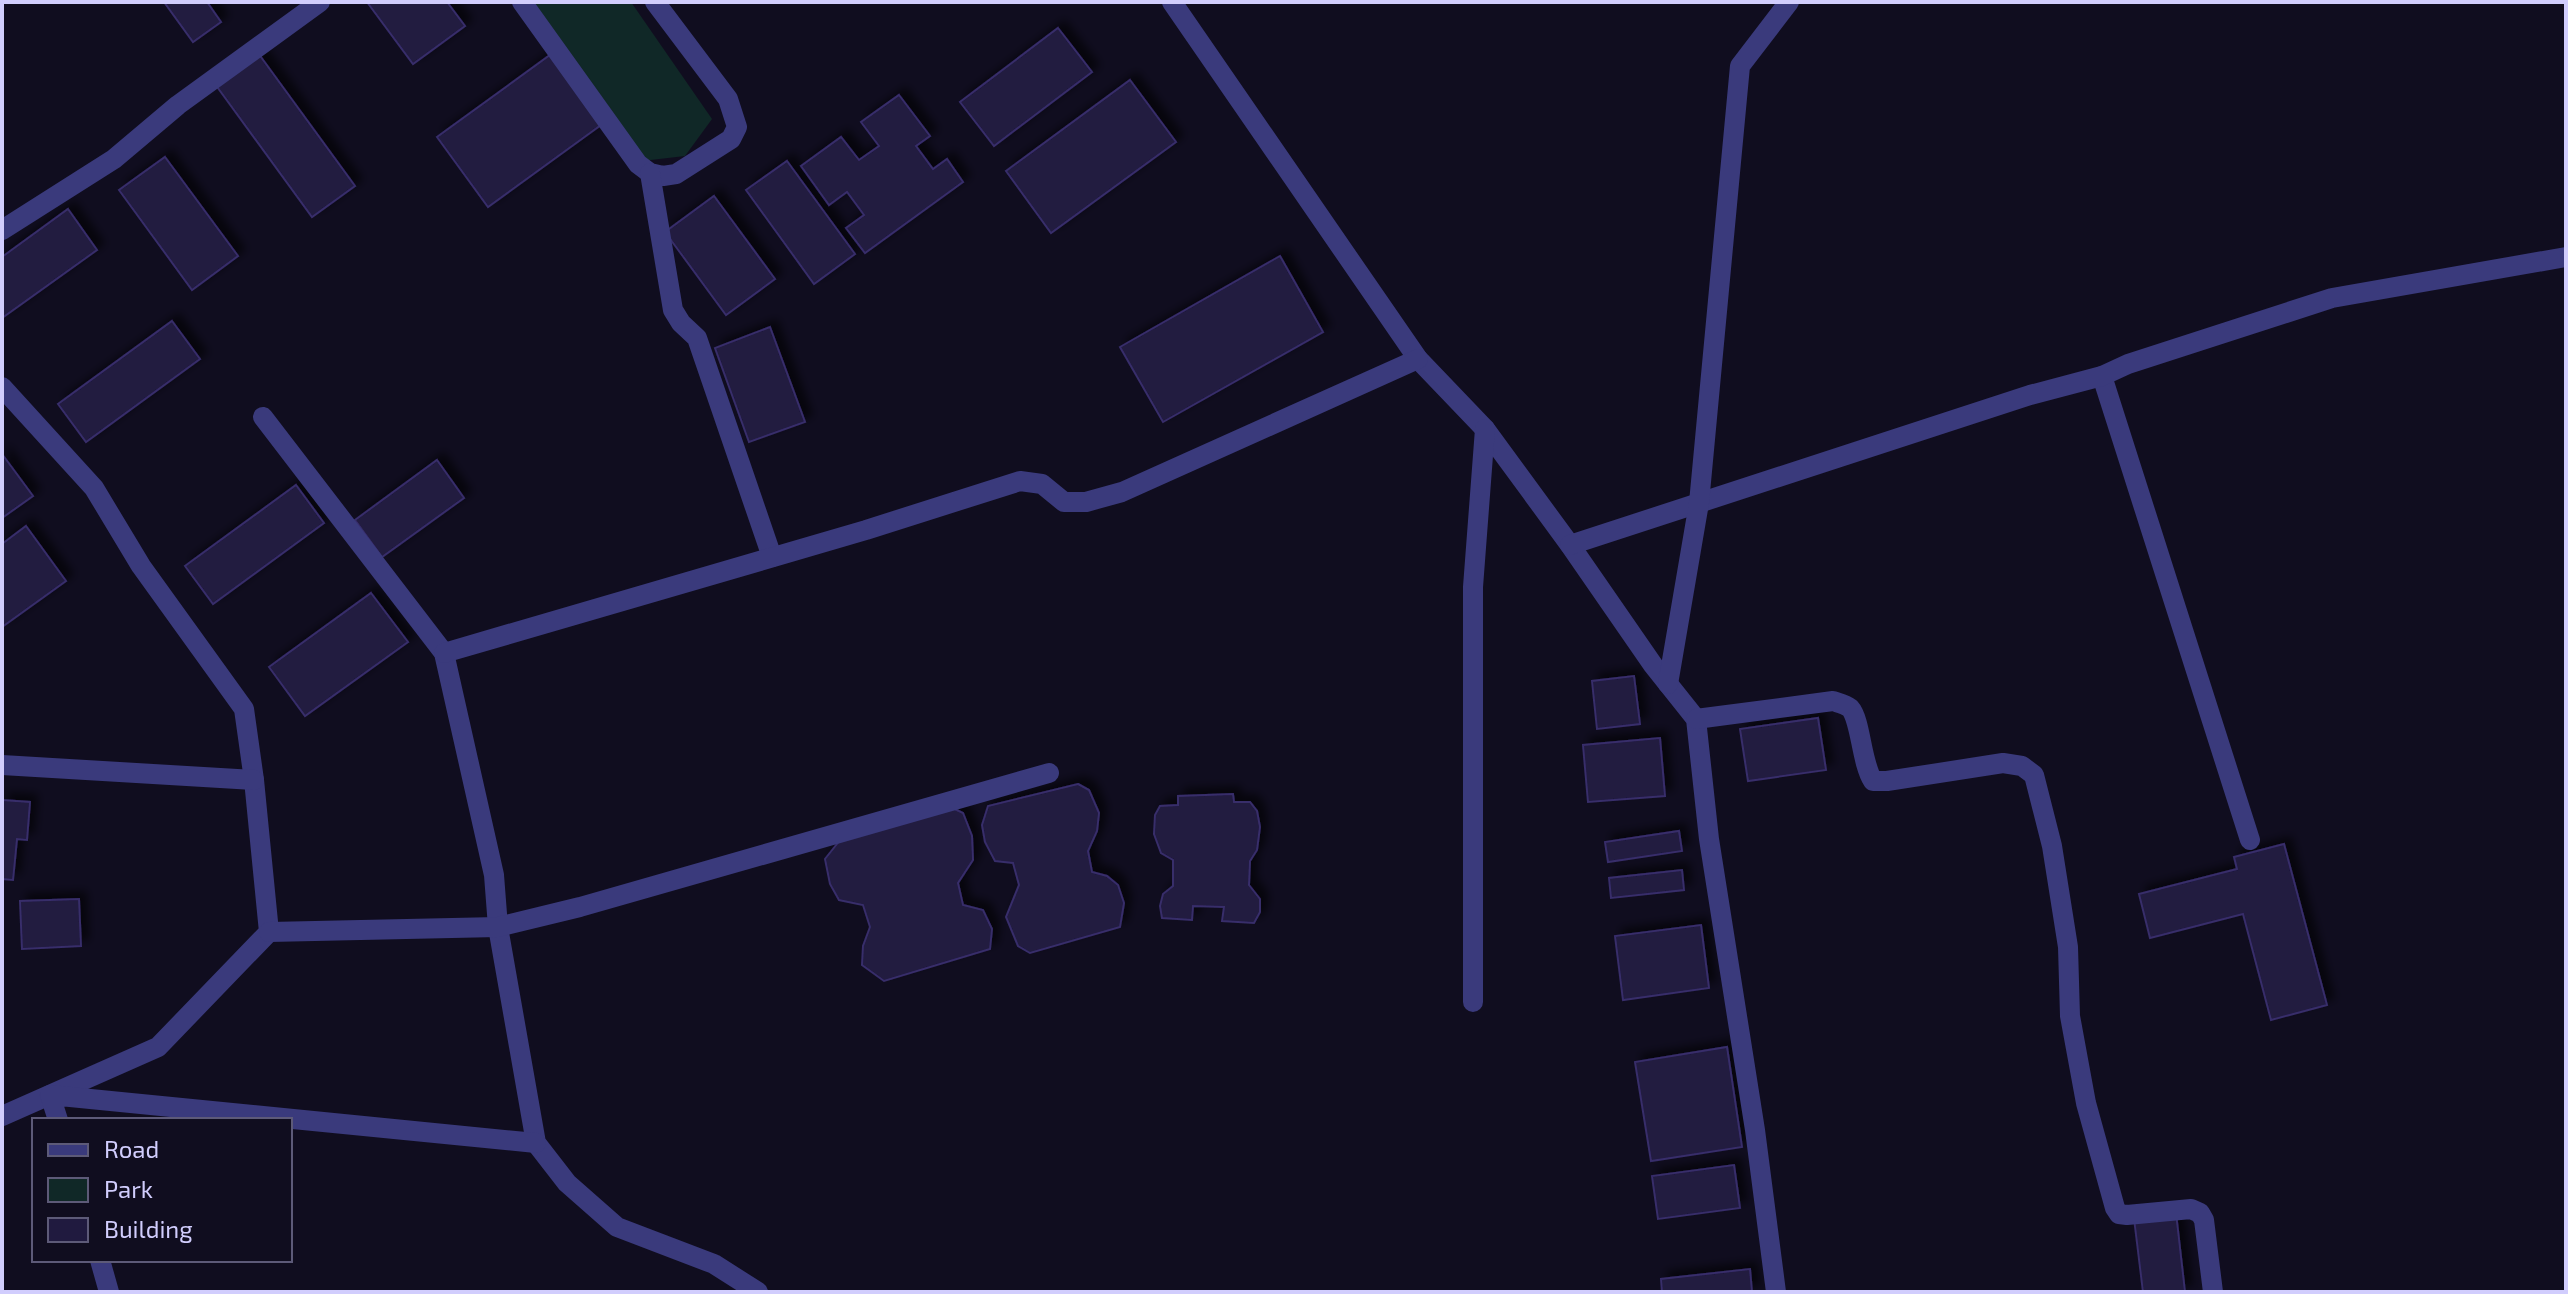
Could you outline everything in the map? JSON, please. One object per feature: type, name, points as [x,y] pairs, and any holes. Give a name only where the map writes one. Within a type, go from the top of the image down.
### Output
[{"type":"street","points":[[2,230],[114,159],[178,105],[320,2]]},
{"type":"street","points":[[522,2],[638,164],[650,173],[663,176],[676,174],[731,139],[737,127],[728,99],[655,2]]},
{"type":"street","points":[[1172,2],[1418,359],[1485,429],[1696,719],[1709,839],[1755,1130],[1776,1292]]},
{"type":"street","points":[[1668,684],[1699,503],[1740,66],[1789,2]]},
{"type":"street","points":[[650,173],[673,310],[697,338],[772,557]]},
{"type":"street","points":[[1570,545],[2030,395],[2102,376],[2128,364],[2332,298],[2566,257]]},
{"type":"street","points":[[444,653],[866,530],[1020,481],[1042,484],[1064,502],[1086,502],[1122,492],[1418,359]]},
{"type":"street","points":[[2102,376],[2250,840]]},
{"type":"street","points":[[2,387],[94,488],[141,566],[244,709],[269,932]]},
{"type":"street","points":[[263,417],[444,653],[494,875],[498,927],[536,1143],[567,1183],[617,1227],[714,1264],[758,1292]]},
{"type":"street","points":[[1473,1002],[1473,587],[1485,429]]},
{"type":"street","points":[[1696,719],[1833,701],[1847,705],[1854,713],[1866,770],[1873,781],[2003,763],[2022,766],[2034,775],[2057,875],[2068,947],[2070,1016],[2086,1103],[2115,1208],[2119,1214],[2127,1215],[2191,1209],[2200,1213],[2204,1220],[2213,1292]]},
{"type":"street","points":[[2,765],[254,780]]},
{"type":"street","points":[[2,1116],[158,1047],[269,932],[498,927],[580,907],[1049,773]]},
{"type":"street","points":[[50,1095],[283,1118]]},
{"type":"street","points":[[50,1095],[57,1118]]},
{"type":"street","points":[[292,1119],[536,1143]]},
{"type":"street","points":[[101,1262],[109,1292]]},
{"type":"green space","points":[[516,2],[631,2],[712,119],[685,156],[642,161]]},
{"type":"building","points":[[164,2],[207,2],[221,22],[193,42]]},
{"type":"building","points":[[367,2],[447,2],[465,26],[413,64]]},
{"type":"building","points":[[1058,28],[1092,72],[994,146],[960,102]]},
{"type":"building","points":[[258,53],[355,186],[312,217],[215,84]]},
{"type":"building","points":[[550,55],[601,125],[488,207],[437,137]]},
{"type":"building","points":[[1130,80],[1176,142],[1051,233],[1006,171]]},
{"type":"building","points":[[899,95],[930,136],[916,146],[933,169],[947,159],[963,182],[865,253],[846,228],[864,215],[847,192],[829,205],[801,166],[841,137],[859,160],[879,146],[861,122]]},
{"type":"building","points":[[165,157],[238,256],[192,290],[119,190]]},
{"type":"building","points":[[787,161],[855,254],[814,284],[746,190]]},
{"type":"building","points":[[714,196],[775,279],[726,315],[665,232]]},
{"type":"building","points":[[68,209],[97,250],[2,318],[2,257]]},
{"type":"building","points":[[1280,256],[1323,332],[1163,422],[1120,347]]},
{"type":"building","points":[[172,321],[200,359],[86,442],[58,404]]},
{"type":"building","points":[[770,327],[805,422],[749,442],[715,348]]},
{"type":"building","points":[[2,454],[33,496],[2,518]]},
{"type":"building","points":[[437,460],[464,498],[382,557],[355,520]]},
{"type":"building","points":[[296,485],[324,523],[213,604],[185,566]]},
{"type":"building","points":[[26,526],[66,581],[2,627],[2,544]]},
{"type":"building","points":[[371,593],[408,642],[305,716],[269,667]]},
{"type":"building","points":[[1634,676],[1640,724],[1597,729],[1592,681]]},
{"type":"building","points":[[1818,718],[1826,770],[1748,781],[1740,729]]},
{"type":"building","points":[[1660,738],[1665,796],[1588,802],[1583,745]]},
{"type":"building","points":[[1078,784],[1089,790],[1099,813],[1097,831],[1088,851],[1092,872],[1107,876],[1118,885],[1124,903],[1120,927],[1030,953],[1018,946],[1006,917],[1019,885],[1013,863],[995,861],[985,842],[982,825],[988,806]]},
{"type":"building","points":[[1233,794],[1234,802],[1250,802],[1257,811],[1260,827],[1257,850],[1250,861],[1249,885],[1260,899],[1260,912],[1254,923],[1222,921],[1224,907],[1193,906],[1192,920],[1162,918],[1160,906],[1163,894],[1173,886],[1173,860],[1161,853],[1154,834],[1155,815],[1160,806],[1178,805],[1178,796]]},
{"type":"building","points":[[2,800],[30,802],[27,840],[17,839],[13,880],[2,879]]},
{"type":"building","points":[[946,805],[963,813],[972,836],[973,860],[958,883],[963,905],[983,910],[992,929],[990,949],[884,981],[862,965],[863,946],[870,927],[863,905],[839,900],[830,884],[825,859],[841,839]]},
{"type":"building","points":[[1679,831],[1682,851],[1608,862],[1605,842]]},
{"type":"building","points":[[2284,844],[2327,1005],[2271,1020],[2243,914],[2150,938],[2139,894],[2237,869],[2234,857]]},
{"type":"building","points":[[1682,870],[1684,890],[1611,898],[1609,878]]},
{"type":"building","points":[[79,899],[81,946],[22,949],[20,901]]},
{"type":"building","points":[[1701,925],[1709,988],[1623,1000],[1615,936]]},
{"type":"building","points":[[1727,1047],[1742,1147],[1651,1161],[1635,1062]]},
{"type":"building","points":[[1734,1165],[1740,1208],[1658,1219],[1652,1176]]},
{"type":"building","points":[[2176,1213],[2185,1292],[2143,1292],[2134,1218]]},
{"type":"building","points":[[1750,1269],[1752,1292],[1662,1292],[1661,1279]]}]
